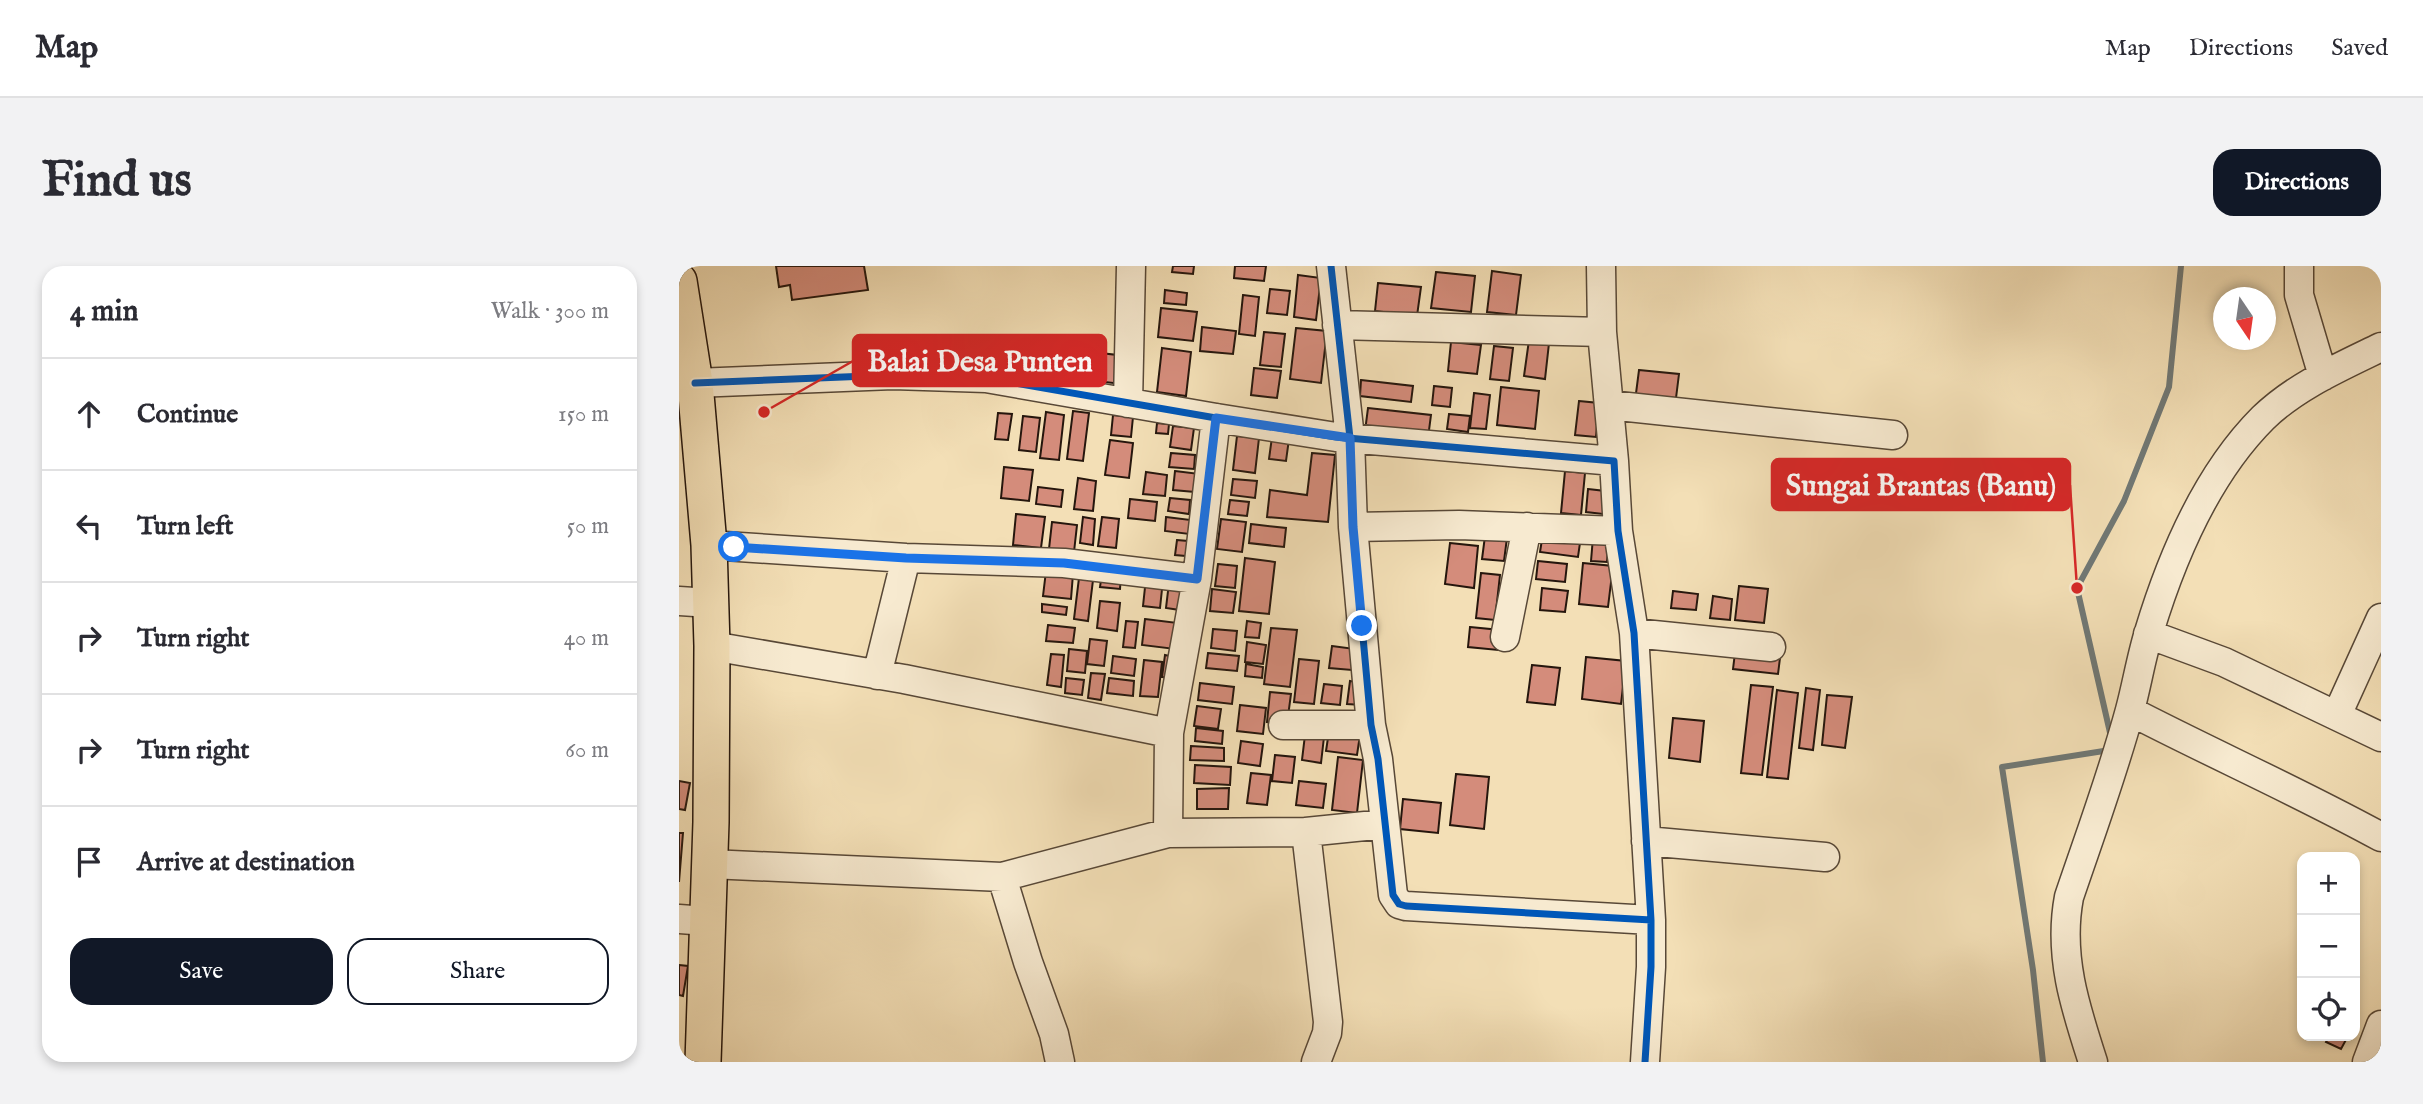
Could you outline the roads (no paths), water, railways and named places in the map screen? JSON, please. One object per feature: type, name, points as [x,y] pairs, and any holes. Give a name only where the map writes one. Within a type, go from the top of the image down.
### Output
[{"type":"main road","points":[[679,281],[695,383],[709,545],[694,602],[712,646],[710,863],[693,920],[703,1062]]},
{"type":"street","points":[[1128,403],[1131,266]]},
{"type":"street","points":[[1331,266],[1350,438],[1353,527],[1371,725],[1393,895],[1403,906],[1651,920]]},
{"type":"street","points":[[1601,266],[1602,332],[1618,531],[1634,633],[1651,920],[1645,1062]]},
{"type":"street","points":[[2299,266],[2299,295],[2323,376]]},
{"type":"street","points":[[1338,325],[1602,332]]},
{"type":"street","points":[[2093,1062],[2069,985],[2064,927],[2069,898],[2130,711],[2148,634],[2165,582],[2223,465],[2264,417],[2323,376],[2381,347]]},
{"type":"street","points":[[695,383],[893,375],[986,378],[1350,438],[1614,461]]},
{"type":"street","points":[[1609,405],[1893,435]]},
{"type":"street","points":[[1168,833],[1168,733],[1197,579],[1216,418]]},
{"type":"street","points":[[1353,527],[1527,527],[1618,531]]},
{"type":"street","points":[[1505,638],[1527,527]]},
{"type":"street","points":[[709,545],[906,558],[1064,563],[1197,579]]},
{"type":"street","points":[[877,675],[906,558]]},
{"type":"street","points":[[2337,715],[2381,618]]},
{"type":"street","points":[[1634,633],[1771,647]]},
{"type":"street","points":[[2148,634],[2224,662],[2381,737]]},
{"type":"street","points":[[712,646],[877,675],[1168,733]]},
{"type":"street","points":[[2130,711],[2259,776],[2302,794],[2381,837]]},
{"type":"street","points":[[1283,724],[1371,725]]},
{"type":"street","points":[[710,863],[1002,877],[1168,833],[1306,832],[1385,824]]},
{"type":"street","points":[[1306,832],[1328,1022],[1327,1033],[1316,1062]]},
{"type":"street","points":[[1646,841],[1825,857]]},
{"type":"street","points":[[1002,877],[1054,1034],[1060,1062]]},
{"type":"street","points":[[2367,1062],[2381,1026]]},
{"type":"waterway","points":[[2111,737],[2077,588],[2124,501],[2169,387],[2181,266]]},
{"type":"waterway","points":[[2043,1062],[2033,970],[2002,767],[2110,750]]},
{"type":"place","name":"Balai Desa Punten","points":[[764,412]]},
{"type":"place","name":"Sungai Brantas (Banu)","points":[[2077,588]]}]
